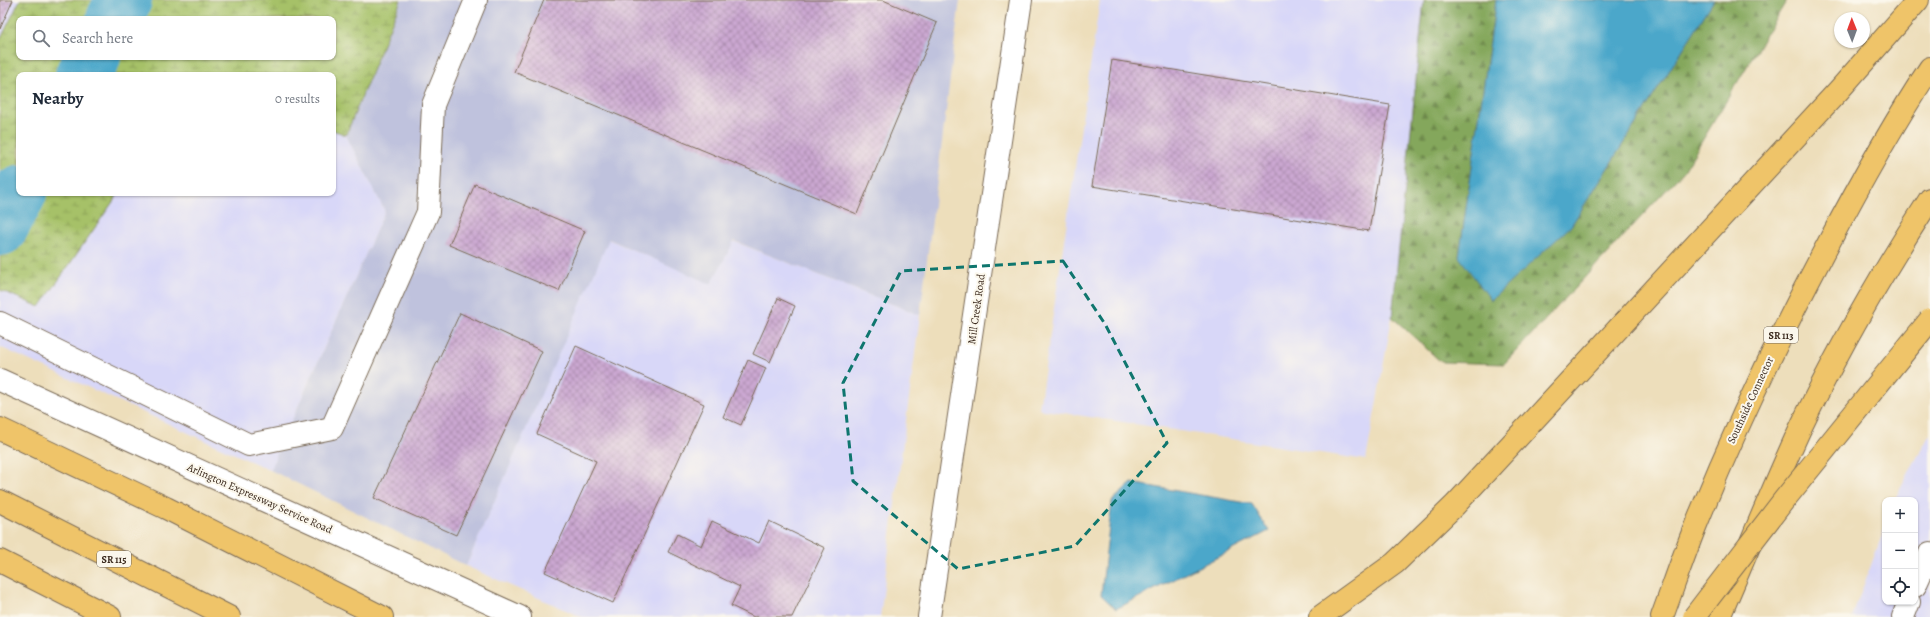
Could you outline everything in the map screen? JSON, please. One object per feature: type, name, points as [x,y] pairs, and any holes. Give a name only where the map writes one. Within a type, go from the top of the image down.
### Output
[{"type":"highway","points":[[1320,617],[1395,563],[1456,505],[1828,101],[1918,0]]},
{"type":"highway","name":"Southside Connector","points":[[1662,617],[1694,528],[1731,442],[1790,315],[1849,204],[1905,106],[1930,68]]},
{"type":"highway","points":[[1719,617],[1800,430],[1853,327],[1908,233],[1930,200]]},
{"type":"highway","points":[[1694,617],[1784,500],[1930,320]]},
{"type":"highway","points":[[0,429],[166,508],[379,615]]},
{"type":"highway","name":"SR 115","points":[[0,501],[229,617]]},
{"type":"highway","points":[[0,561],[110,617]]},
{"type":"street","points":[[0,324],[249,445],[332,428],[428,212],[433,105],[476,0]]},
{"type":"street","name":"Mill Creek Road","points":[[929,617],[1021,0]]},
{"type":"street","name":"Arlington Expressway Service Road","points":[[0,380],[520,617]]},
{"type":"street","points":[[1918,579],[1930,553]]},
{"type":"street","points":[[1903,617],[1908,605]]},
{"type":"highlighted area","points":[[1063,261],[1105,324],[1167,443],[1075,546],[958,569],[853,481],[843,383],[901,271]]},
{"type":"shaded area","points":[[0,0],[20,0],[0,40]]},
{"type":"shaded area","points":[[401,0],[960,0],[920,315],[734,241],[711,284],[609,239],[466,566],[270,470],[385,211],[346,135]]},
{"type":"shaded area","points":[[1100,0],[1424,0],[1392,317],[1366,460],[1039,409]]},
{"type":"shaded area","points":[[336,131],[346,135],[385,211],[270,470],[0,347],[0,290],[40,307],[117,196],[336,196]]},
{"type":"shaded area","points":[[608,239],[711,283],[733,241],[920,315],[880,617],[582,617],[466,566]]},
{"type":"shaded area","points":[[1930,434],[1930,617],[1852,617],[1882,535],[1882,605],[1918,605],[1918,497],[1896,497]]},
{"type":"green space","points":[[20,0],[401,0],[346,135],[336,131],[336,72],[16,72],[16,196],[117,196],[40,307],[0,290],[0,40]]},
{"type":"green space","points":[[1424,0],[1496,0],[1459,257],[1571,226],[1714,0],[1787,0],[1684,171],[1504,364],[1441,362],[1392,317]]},
{"type":"water","points":[[1496,0],[1714,0],[1571,226],[1491,300],[1459,257]]},
{"type":"water","points":[[1132,483],[1252,504],[1269,531],[1116,609],[1101,595],[1112,501]]},
{"type":"building","points":[[0,0],[13,0],[0,29]]},
{"type":"building","points":[[544,0],[883,0],[937,23],[857,214],[514,72]]},
{"type":"building","points":[[1112,60],[1390,105],[1369,231],[1092,186]]},
{"type":"building","points":[[475,184],[585,231],[559,291],[449,245]]},
{"type":"building","points":[[778,298],[795,306],[770,362],[753,354]]},
{"type":"building","points":[[460,313],[542,351],[456,535],[374,498]]},
{"type":"building","points":[[576,346],[704,404],[613,603],[545,572],[596,461],[537,434]]},
{"type":"building","points":[[748,360],[766,368],[741,425],[723,417]]},
{"type":"building","points":[[712,521],[759,543],[769,521],[825,548],[792,617],[754,617],[731,606],[740,587],[668,552],[677,534],[701,546]]},
{"type":"waterway","points":[[116,16],[124,0]]},
{"type":"waterway","points":[[85,72],[91,60]]},
{"type":"waterway","points":[[0,228],[17,196]]}]
